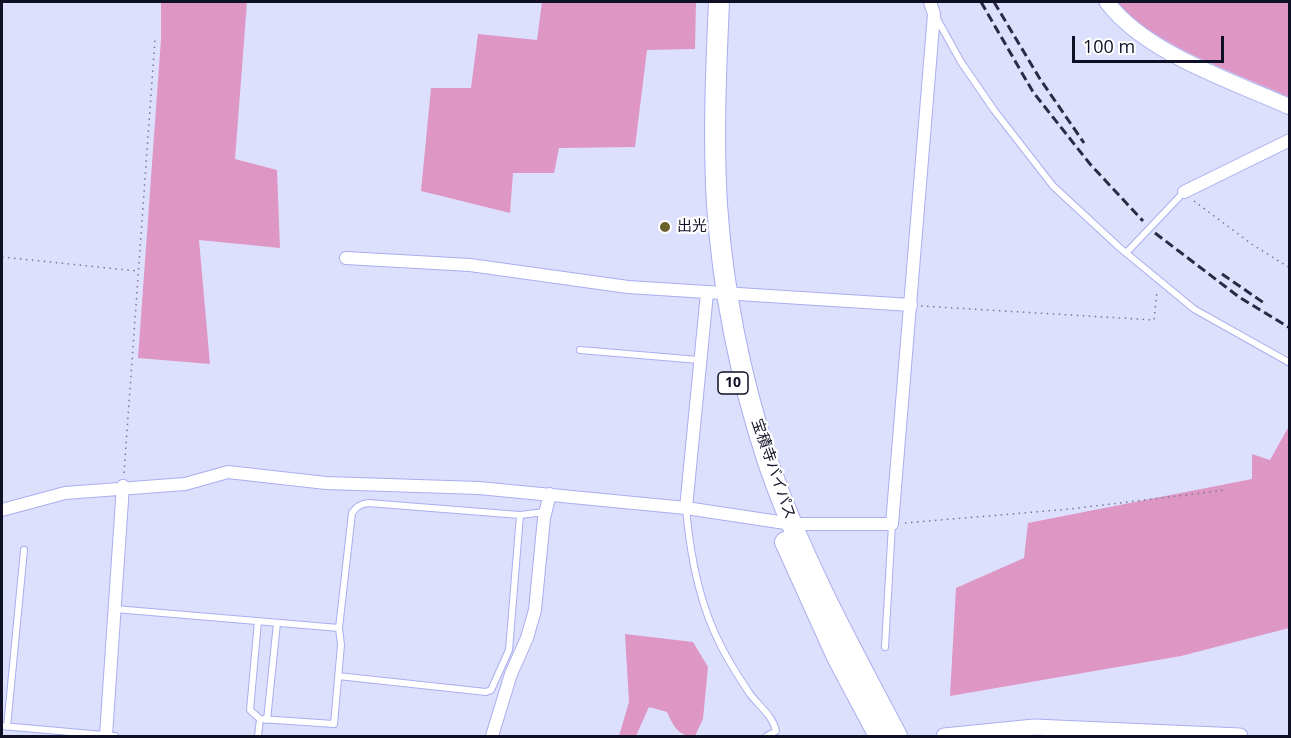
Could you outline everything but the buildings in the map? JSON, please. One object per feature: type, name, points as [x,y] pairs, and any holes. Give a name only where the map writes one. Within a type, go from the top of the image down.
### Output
[{"type":"main road","name":"宝積寺バイパス","points":[[709,2],[704,157],[707,219],[717,293],[768,460],[784,523],[837,657],[879,736]]},
{"type":"main road","name":"宝積寺バイパス","points":[[717,293],[716,91],[719,2]]},
{"type":"main road","name":"宝積寺バイパス","points":[[784,523],[897,736]]},
{"type":"street","points":[[2,510],[65,493],[123,486],[185,484],[228,472],[326,483],[469,487],[550,494],[686,508],[784,523],[892,524],[934,14],[930,2]]},
{"type":"street","points":[[1107,2],[1135,28],[1165,49],[1290,106]]},
{"type":"street","points":[[1184,192],[1290,140]]},
{"type":"street","points":[[346,258],[470,265],[628,287],[911,305]]},
{"type":"street","points":[[686,508],[699,360],[717,293]]},
{"type":"street","points":[[110,736],[123,486]]},
{"type":"street","points":[[492,736],[511,674],[527,638],[535,610],[550,494]]},
{"type":"street","points":[[945,736],[1034,732],[1240,736]]},
{"type":"lane","points":[[934,14],[961,62],[1019,144],[1053,186],[1126,253],[1216,324],[1290,363]]},
{"type":"lane","points":[[1126,253],[1184,192]]},
{"type":"lane","points":[[580,350],[699,360]]},
{"type":"lane","points":[[258,621],[250,710],[264,720],[334,724],[341,645],[339,628],[352,513],[361,504],[520,514],[546,512]]},
{"type":"lane","points":[[686,508],[696,579],[705,607],[720,646],[750,693],[775,722],[776,731],[767,736]]},
{"type":"lane","points":[[338,676],[486,692],[490,690],[509,650],[520,514]]},
{"type":"lane","points":[[885,647],[892,524]]},
{"type":"lane","points":[[24,550],[4,727],[110,736]]},
{"type":"lane","points":[[115,609],[339,628]]},
{"type":"lane","points":[[258,736],[264,720],[277,623]]},
{"type":"path","points":[[123,486],[155,39]]},
{"type":"path","points":[[1184,192],[1253,245],[1290,268]]},
{"type":"path","points":[[2,257],[137,271]]},
{"type":"path","points":[[911,305],[1154,320],[1154,302],[1161,281]]},
{"type":"path","points":[[892,524],[1070,509],[1226,490]]},
{"type":"shaded area","points":[[161,2],[247,2],[235,159],[277,170],[280,248],[199,240],[210,364],[138,358],[161,39]]},
{"type":"shaded area","points":[[542,2],[696,2],[695,49],[647,50],[635,147],[559,148],[554,173],[513,173],[510,213],[421,191],[431,88],[471,88],[478,34],[537,40]]},
{"type":"shaded area","points":[[1118,2],[1289,2],[1289,97],[1174,45],[1151,31]]},
{"type":"shaded area","points":[[1289,426],[1289,628],[1181,656],[950,696],[956,588],[1024,558],[1028,523],[1252,479],[1252,454],[1270,460]]},
{"type":"shaded area","points":[[625,634],[693,642],[708,667],[703,719],[695,736],[680,732],[667,712],[649,707],[636,736],[619,736],[629,702]]},
{"type":"railway","points":[[981,2],[1033,92],[1090,164],[1143,221]]},
{"type":"railway","points":[[994,2],[1040,79],[1084,143]]},
{"type":"railway","points":[[1155,233],[1239,297],[1290,328]]},
{"type":"railway","points":[[1222,274],[1264,303]]},
{"type":"place","name":"出光","points":[[665,227]]}]
